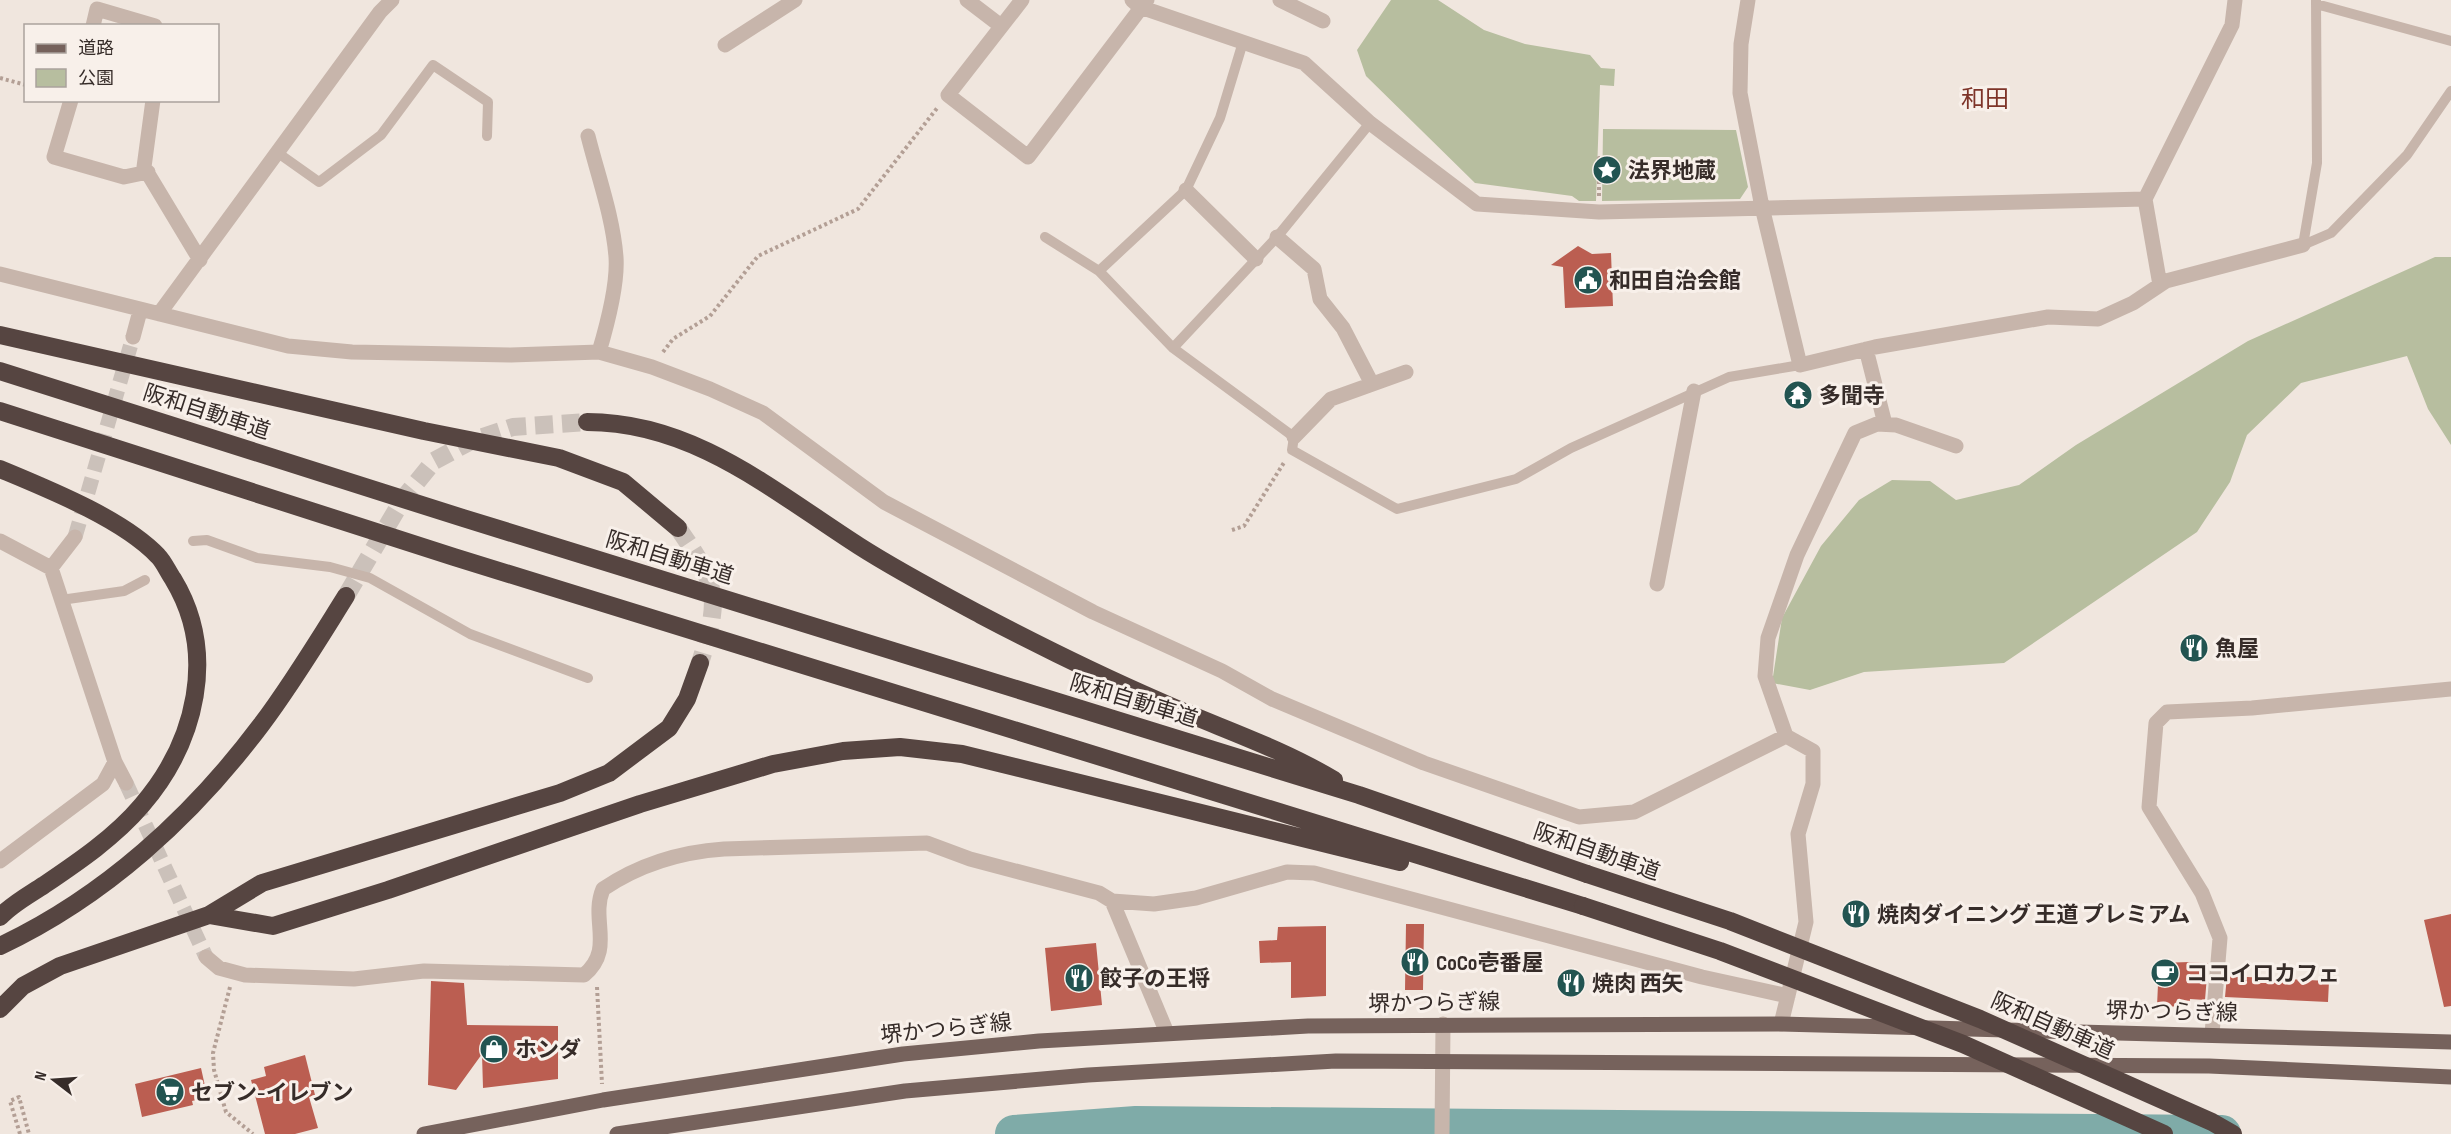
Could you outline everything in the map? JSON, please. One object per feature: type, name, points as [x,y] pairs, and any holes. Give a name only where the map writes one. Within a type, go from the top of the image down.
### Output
[{"type":"highway","points":[[0,334],[401,426],[560,458],[623,482],[678,528]]},
{"type":"highway","name":"阪和自動車道","points":[[0,371],[463,518],[1359,795],[1730,921],[1980,1019],[2201,1117],[2233,1134]]},
{"type":"highway","points":[[0,411],[454,557],[1583,906],[1720,951],[1963,1044],[2164,1134]]},
{"type":"highway","points":[[587,422],[621,422],[670,436],[714,453],[754,476],[861,547],[982,615],[1161,702],[1296,757],[1359,795]]},
{"type":"highway","points":[[0,469],[125,530],[159,556],[184,597],[198,646],[195,706],[177,754],[142,806],[86,856],[0,917]]},
{"type":"highway","points":[[0,946],[27,933],[106,882],[166,833],[215,783],[262,724],[346,596]]},
{"type":"highway","points":[[0,1010],[23,986],[60,966],[209,915],[262,883],[560,793],[609,772],[669,728],[687,699],[700,663]]},
{"type":"highway","points":[[209,915],[273,926],[388,890],[640,804],[773,764],[843,751],[900,747],[962,754],[1583,906]]},
{"type":"main road","name":"堺かつらぎ線","points":[[424,1134],[603,1100],[903,1054],[1039,1041],[1308,1026],[1781,1024],[2451,1042]]},
{"type":"main road","points":[[617,1134],[905,1091],[1088,1075],[1336,1061],[2209,1066],[2451,1077]]},
{"type":"street","points":[[159,314],[380,12],[392,0]]},
{"type":"street","points":[[725,45],[795,0]]},
{"type":"street","points":[[967,0],[1001,27]]},
{"type":"street","points":[[1022,0],[948,95],[1028,157],[1140,2],[1304,63],[1370,123],[1477,204],[1599,212],[2145,199]]},
{"type":"street","points":[[1280,0],[1323,21]]},
{"type":"street","points":[[1748,0],[1741,44],[1740,93],[1762,207],[1800,365],[1866,349],[2048,317],[2097,319],[2133,303],[2166,281],[2303,245]]},
{"type":"street","points":[[2160,285],[2145,199],[2232,24],[2235,0]]},
{"type":"street","points":[[94,24],[98,9],[148,24]]},
{"type":"street","points":[[69,102],[54,157],[124,177],[148,172]]},
{"type":"street","points":[[153,102],[144,167],[200,260]]},
{"type":"street","points":[[588,136],[612,229],[616,260],[607,325],[599,352]]},
{"type":"street","points":[[1186,190],[1256,259]]},
{"type":"street","points":[[1277,237],[1314,269],[1320,299],[1343,328],[1372,384]]},
{"type":"street","points":[[0,274],[140,311],[288,346],[352,352],[511,355],[599,352],[652,367],[710,388],[763,413],[884,502],[1093,612],[1222,671],[1272,699],[1424,763],[1580,817],[1634,812],[1786,736]]},
{"type":"street","points":[[133,337],[140,311]]},
{"type":"street","points":[[1866,349],[1885,424]]},
{"type":"street","points":[[1293,443],[1331,399],[1406,372]]},
{"type":"street","points":[[1657,584],[1694,391]]},
{"type":"street","points":[[1781,1024],[1806,922],[1797,834],[1813,784],[1813,751],[1786,736],[1765,676],[1768,638],[1797,555],[1855,433],[1877,423],[1896,425],[1956,446]]},
{"type":"street","points":[[51,568],[75,537]]},
{"type":"street","points":[[0,542],[51,568],[115,762],[126,783]]},
{"type":"street","points":[[2212,1034],[2220,938],[2202,893],[2149,807],[2156,723],[2167,712],[2252,708],[2451,690]]},
{"type":"street","points":[[0,861],[103,784],[115,762]]},
{"type":"street","points":[[206,957],[219,968],[244,975],[354,979],[424,971],[584,975],[596,965],[600,952],[600,898],[603,889],[664,858],[694,851],[927,843],[970,860],[1099,893],[1112,901],[1154,904],[1196,898],[1287,872],[1314,873],[1702,977],[1788,996]]},
{"type":"street","points":[[1112,901],[1167,1033]]},
{"type":"street","points":[[1442,1134],[1443,1024]]},
{"type":"lane","points":[[2303,245],[2317,163],[2316,2],[2451,41]]},
{"type":"lane","points":[[1100,271],[1186,190],[1220,118],[1243,42]]},
{"type":"lane","points":[[278,153],[319,182],[381,135],[433,65],[489,102],[487,136]]},
{"type":"lane","points":[[2303,245],[2331,233],[2407,155],[2451,91]]},
{"type":"lane","points":[[1173,348],[1277,237],[1370,123]]},
{"type":"lane","points":[[1045,237],[1100,271],[1173,348],[1293,443],[1397,509],[1516,478],[1571,448],[1729,377],[1800,365]]},
{"type":"lane","points":[[193,542],[207,540],[257,558],[330,567],[370,578],[470,634],[588,678]]},
{"type":"lane","points":[[62,600],[124,591],[144,580]]},
{"type":"path","points":[[0,78],[24,84]]},
{"type":"path","points":[[652,367],[673,339],[710,316],[759,256],[858,209],[948,95]]},
{"type":"path","points":[[1599,212],[1599,158],[1611,158]]},
{"type":"path","points":[[1232,530],[1244,526],[1293,443]]},
{"type":"path","points":[[596,965],[603,1100]]},
{"type":"path","points":[[234,972],[213,1053],[214,1070],[226,1112],[253,1134]]},
{"type":"path","points":[[20,1134],[10,1101],[19,1097],[29,1134]]},
{"type":"green space","points":[[1391,0],[1438,0],[1484,30],[1525,44],[1590,55],[1601,68],[1615,69],[1614,86],[1600,85],[1596,201],[1579,201],[1572,196],[1475,183],[1366,76],[1357,50]]},
{"type":"green space","points":[[1603,129],[1736,130],[1748,187],[1740,199],[1602,201]]},
{"type":"green space","points":[[2435,257],[2451,257],[2451,445],[2428,409],[2407,356],[2301,383],[2247,435],[2230,482],[2197,532],[2004,663],[1864,672],[1810,690],[1772,683],[1782,618],[1821,546],[1859,500],[1892,480],[1930,481],[1956,500],[2019,485],[2076,445],[2248,341]]},
{"type":"building","name":"和田自治会館","points":[[1578,246],[1592,254],[1611,253],[1613,306],[1565,308],[1563,267],[1551,265]]},
{"type":"building","points":[[2451,914],[2451,1006],[2444,1007],[2424,920]]},
{"type":"building","points":[[1406,924],[1424,924],[1423,990],[1405,990]]},
{"type":"building","points":[[1326,926],[1326,996],[1291,998],[1291,962],[1260,963],[1259,941],[1277,940],[1278,927]]},
{"type":"building","points":[[1096,943],[1102,1005],[1051,1011],[1045,948]]},
{"type":"building","points":[[2159,963],[2208,963],[2205,1000],[2190,999],[2189,1007],[2157,1006]]},
{"type":"building","points":[[2227,976],[2329,981],[2328,1002],[2225,997]]},
{"type":"building","name":"ホンダ","points":[[431,981],[464,983],[467,1025],[558,1026],[558,1079],[483,1088],[482,1054],[456,1090],[428,1085]]},
{"type":"building","points":[[305,1055],[315,1095],[309,1097],[318,1128],[295,1134],[265,1134],[251,1080],[266,1076],[264,1067]]},
{"type":"building","name":"セブン-イレブン","points":[[201,1068],[205,1086],[202,1087],[204,1098],[192,1101],[193,1105],[142,1117],[135,1084]]},
{"type":"waterway","points":[[1014,1134],[1136,1125],[2222,1134]]},
{"type":"tunnel","points":[[75,537],[133,337]]},
{"type":"tunnel","points":[[346,596],[403,499],[434,461],[471,441],[513,427],[587,422]]},
{"type":"tunnel","points":[[678,528],[701,564],[712,592],[711,622],[700,663]]},
{"type":"tunnel","points":[[126,783],[206,957]]},
{"type":"place","name":"法界地蔵","points":[[1607,170]]},
{"type":"place","name":"和田自治会館","points":[[1588,280]]},
{"type":"place","name":"多聞寺","points":[[1798,395]]},
{"type":"place","name":"魚屋","points":[[2194,648]]},
{"type":"place","name":"焼肉ダイニング 王道 プレミアム","points":[[1856,914]]},
{"type":"place","name":"CoCo壱番屋","points":[[1415,962]]},
{"type":"place","name":"ココイロカフェ","points":[[2165,973]]},
{"type":"place","name":"餃子の王将","points":[[1079,978]]},
{"type":"place","name":"焼肉 西矢","points":[[1571,983]]},
{"type":"place","name":"ホンダ","points":[[494,1049]]},
{"type":"place","name":"セブン-イレブン","points":[[170,1092]]},
{"type":"district","name":"和田","points":[[1985,99]]}]
